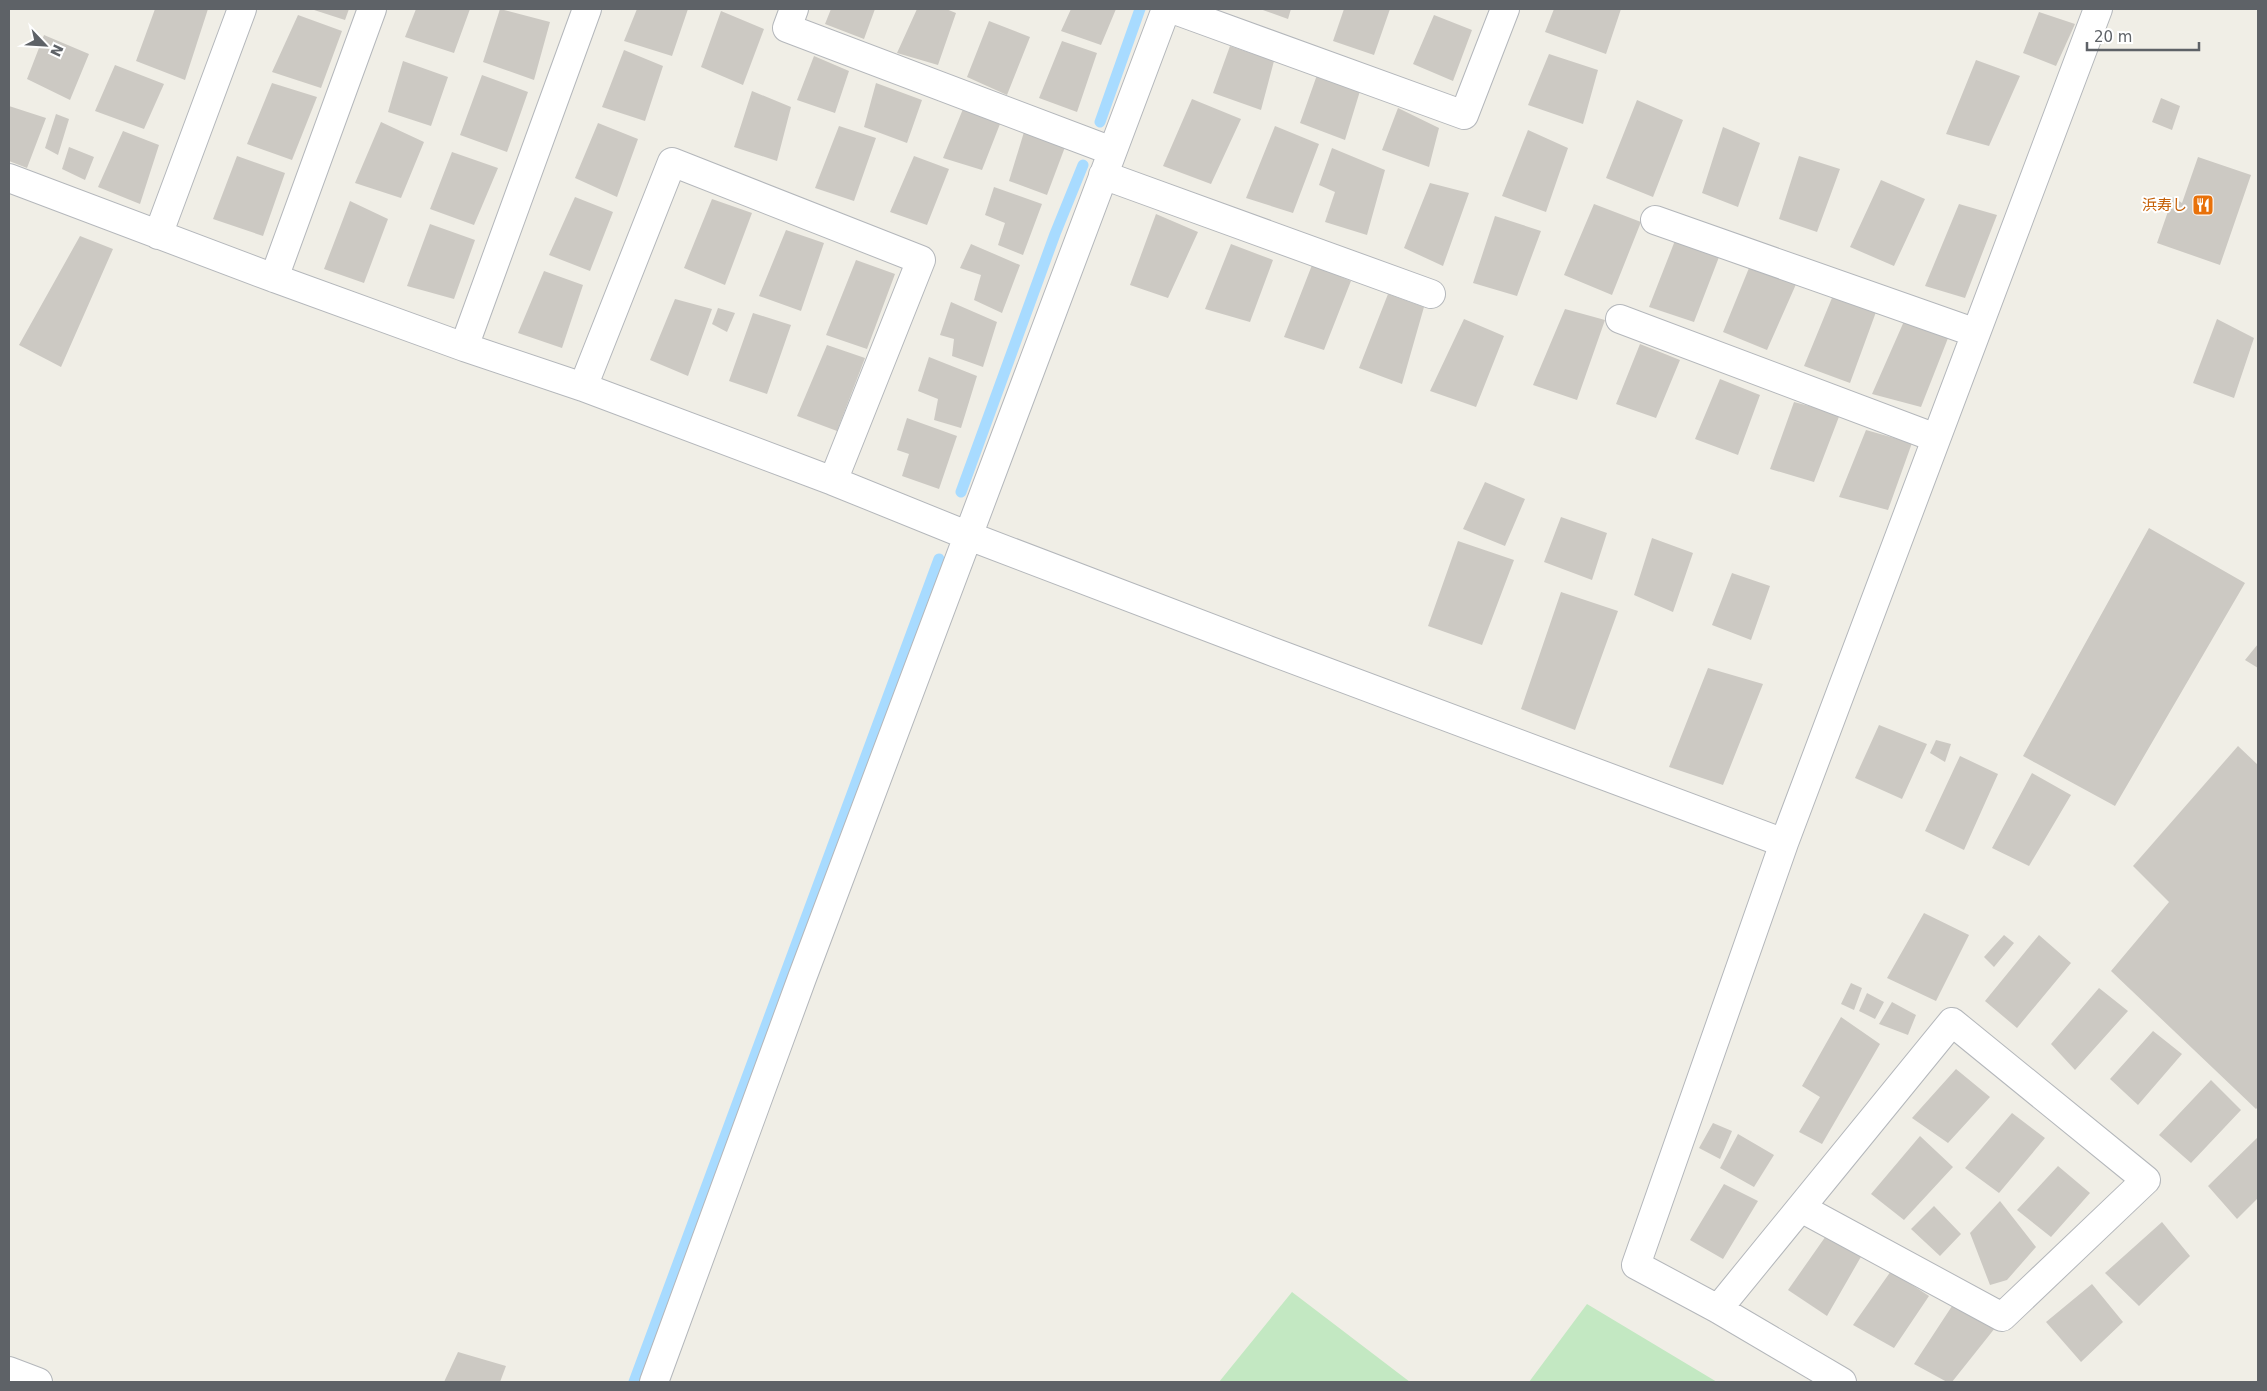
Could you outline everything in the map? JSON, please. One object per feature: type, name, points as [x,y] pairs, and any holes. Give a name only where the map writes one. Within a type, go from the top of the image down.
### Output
[{"type":"street","points":[[158,235],[242,9]]},
{"type":"street","points":[[274,278],[372,9]]},
{"type":"street","points":[[464,347],[587,9]]},
{"type":"street","points":[[794,9],[786,28],[1108,163],[1430,294]]},
{"type":"street","points":[[654,1382],[1166,9]]},
{"type":"street","points":[[1172,9],[1464,115],[1505,9]]},
{"type":"street","points":[[1842,1382],[1718,1309],[1636,1265],[1784,843],[2098,9]]},
{"type":"street","points":[[583,387],[672,162],[921,260],[833,481]]},
{"type":"street","points":[[9,178],[274,278],[464,347],[583,387],[833,481],[969,536],[1784,843]]},
{"type":"street","points":[[1655,220],[1976,333]]},
{"type":"street","points":[[1620,319],[1936,438]]},
{"type":"street","points":[[1718,1309],[1952,1022],[2146,1180],[2002,1317],[1801,1208]]},
{"type":"street","points":[[9,1371],[38,1382]]},
{"type":"green space","points":[[1292,1292],[1410,1382],[1219,1382]]},
{"type":"green space","points":[[1587,1304],[1717,1382],[1529,1382]]},
{"type":"building","points":[[155,9],[208,9],[185,80],[136,61]]},
{"type":"building","points":[[311,9],[349,9],[345,20]]},
{"type":"building","points":[[416,9],[470,9],[454,53],[405,37]]},
{"type":"building","points":[[500,9],[550,22],[534,80],[483,62]]},
{"type":"building","points":[[637,9],[688,9],[672,56],[624,41]]},
{"type":"building","points":[[831,9],[875,9],[864,39],[825,24]]},
{"type":"building","points":[[917,9],[946,9],[956,13],[938,65],[897,53]]},
{"type":"building","points":[[1071,9],[1116,9],[1101,45],[1061,31]]},
{"type":"building","points":[[1260,9],[1291,9],[1288,19]]},
{"type":"building","points":[[1344,9],[1390,9],[1374,55],[1333,41]]},
{"type":"building","points":[[1554,9],[1621,9],[1606,54],[1545,32]]},
{"type":"building","points":[[721,11],[764,29],[743,85],[701,67]]},
{"type":"building","points":[[2039,12],[2075,24],[2056,66],[2023,53]]},
{"type":"building","points":[[298,15],[342,31],[321,88],[272,72]]},
{"type":"building","points":[[1434,15],[1472,30],[1453,81],[1413,64]]},
{"type":"building","points":[[989,21],[1030,37],[1007,95],[967,77]]},
{"type":"building","points":[[44,35],[89,54],[70,100],[27,79]]},
{"type":"building","points":[[1062,41],[1097,53],[1077,112],[1039,98]]},
{"type":"building","points":[[1230,46],[1274,61],[1261,110],[1213,93]]},
{"type":"building","points":[[624,50],[663,66],[645,121],[602,107]]},
{"type":"building","points":[[1549,54],[1598,70],[1583,124],[1528,105]]},
{"type":"building","points":[[814,56],[849,71],[835,113],[797,100]]},
{"type":"building","points":[[1976,60],[2020,76],[1989,146],[1946,134]]},
{"type":"building","points":[[403,61],[448,77],[431,126],[388,112]]},
{"type":"building","points":[[115,65],[164,84],[144,129],[95,111]]},
{"type":"building","points":[[482,75],[528,92],[507,152],[460,135]]},
{"type":"building","points":[[1317,75],[1360,91],[1345,140],[1300,123]]},
{"type":"building","points":[[272,83],[317,97],[292,160],[247,144]]},
{"type":"building","points":[[876,83],[922,100],[907,143],[864,127]]},
{"type":"building","points":[[752,91],[791,107],[777,161],[734,147]]},
{"type":"building","points":[[2161,98],[2180,106],[2172,130],[2152,122]]},
{"type":"building","points":[[1192,99],[1241,119],[1211,184],[1163,166]]},
{"type":"building","points":[[1637,100],[1683,120],[1653,197],[1606,178]]},
{"type":"building","points":[[9,106],[46,118],[27,168],[9,161]]},
{"type":"building","points":[[1398,108],[1439,128],[1429,167],[1382,150]]},
{"type":"building","points":[[963,109],[1000,124],[982,170],[943,158]]},
{"type":"building","points":[[56,114],[69,119],[58,155],[45,148]]},
{"type":"building","points":[[381,122],[424,142],[401,198],[355,183]]},
{"type":"building","points":[[598,123],[638,139],[617,197],[575,178]]},
{"type":"building","points":[[839,126],[876,138],[854,201],[815,188]]},
{"type":"building","points":[[1275,126],[1319,144],[1293,213],[1246,198]]},
{"type":"building","points":[[1723,127],[1760,143],[1738,207],[1702,193]]},
{"type":"building","points":[[1528,130],[1568,148],[1546,212],[1502,196]]},
{"type":"building","points":[[123,131],[159,145],[140,204],[98,187]]},
{"type":"building","points":[[1024,132],[1065,147],[1047,195],[1009,181]]},
{"type":"building","points":[[69,147],[94,157],[85,180],[62,169]]},
{"type":"building","points":[[1332,148],[1385,170],[1367,235],[1325,222],[1335,192],[1319,185]]},
{"type":"building","points":[[452,152],[498,168],[474,225],[430,209]]},
{"type":"building","points":[[237,156],[285,173],[263,236],[213,219]]},
{"type":"building","points":[[914,156],[949,169],[927,225],[890,212]]},
{"type":"building","points":[[1799,156],[1840,169],[1817,232],[1779,219]]},
{"type":"building","points":[[2198,157],[2251,175],[2220,265],[2157,243],[2173,197],[2182,203]]},
{"type":"building","points":[[1881,180],[1925,199],[1894,266],[1850,247]]},
{"type":"building","points":[[1430,183],[1469,193],[1443,266],[1404,248]]},
{"type":"building","points":[[994,187],[1042,204],[1023,255],[998,245],[1005,223],[985,215]]},
{"type":"building","points":[[575,197],[613,212],[590,271],[549,255]]},
{"type":"building","points":[[712,199],[752,213],[725,285],[684,268]]},
{"type":"building","points":[[350,201],[388,219],[364,283],[324,269]]},
{"type":"building","points":[[1594,204],[1641,222],[1612,295],[1564,275]]},
{"type":"building","points":[[1959,204],[1997,215],[1965,298],[1925,286]]},
{"type":"building","points":[[1156,214],[1198,232],[1168,298],[1130,285]]},
{"type":"building","points":[[1495,216],[1541,231],[1517,296],[1473,283]]},
{"type":"building","points":[[430,224],[475,240],[454,299],[407,286]]},
{"type":"building","points":[[786,230],[824,243],[801,311],[759,296]]},
{"type":"building","points":[[80,236],[113,249],[61,367],[19,345]]},
{"type":"building","points":[[1676,238],[1719,257],[1694,322],[1649,307]]},
{"type":"building","points":[[971,244],[1020,265],[1002,313],[974,300],[981,275],[960,268]]},
{"type":"building","points":[[1231,244],[1273,260],[1250,322],[1205,309]]},
{"type":"building","points":[[856,260],[895,274],[867,349],[826,335]]},
{"type":"building","points":[[1312,265],[1351,281],[1324,350],[1284,337]]},
{"type":"building","points":[[1749,268],[1797,282],[1767,350],[1723,332]]},
{"type":"building","points":[[544,271],[583,285],[562,348],[518,333]]},
{"type":"building","points":[[1834,293],[1876,312],[1850,383],[1804,366]]},
{"type":"building","points":[[1388,294],[1424,307],[1402,384],[1359,368]]},
{"type":"building","points":[[675,299],[712,309],[688,376],[650,360]]},
{"type":"building","points":[[951,302],[997,322],[983,367],[952,356],[954,339],[940,335]]},
{"type":"building","points":[[718,308],[735,313],[727,332],[712,324]]},
{"type":"building","points":[[1565,309],[1605,320],[1577,400],[1533,385]]},
{"type":"building","points":[[753,313],[791,325],[767,394],[729,381]]},
{"type":"building","points":[[1464,319],[1504,336],[1476,407],[1430,391]]},
{"type":"building","points":[[1905,319],[1950,333],[1921,407],[1872,394]]},
{"type":"building","points":[[2217,319],[2254,338],[2234,398],[2193,383]]},
{"type":"building","points":[[1640,344],[1680,360],[1656,418],[1616,404]]},
{"type":"building","points":[[827,345],[865,358],[837,431],[797,416]]},
{"type":"building","points":[[929,357],[977,376],[961,428],[934,420],[938,399],[918,391]]},
{"type":"building","points":[[1720,379],[1760,395],[1738,455],[1695,439]]},
{"type":"building","points":[[1794,402],[1840,414],[1814,482],[1770,469]]},
{"type":"building","points":[[907,418],[957,436],[939,489],[902,476],[909,454],[897,450]]},
{"type":"building","points":[[1866,430],[1912,443],[1888,510],[1839,497]]},
{"type":"building","points":[[1485,482],[1525,499],[1505,546],[1463,529]]},
{"type":"building","points":[[1561,517],[1607,533],[1592,580],[1544,562]]},
{"type":"building","points":[[2149,528],[2245,583],[2115,806],[2023,756]]},
{"type":"building","points":[[1652,538],[1693,553],[1673,612],[1634,595]]},
{"type":"building","points":[[1458,541],[1514,560],[1482,645],[1428,626]]},
{"type":"building","points":[[1732,573],[1770,586],[1751,640],[1712,625]]},
{"type":"building","points":[[1561,592],[1618,611],[1575,730],[1521,709]]},
{"type":"building","points":[[2258,644],[2258,668],[2245,660]]},
{"type":"building","points":[[1708,668],[1763,684],[1723,785],[1669,767]]},
{"type":"building","points":[[1879,725],[1927,744],[1902,799],[1855,778]]},
{"type":"building","points":[[1936,740],[1951,744],[1945,762],[1930,753]]},
{"type":"building","points":[[2238,746],[2258,765],[2258,1107],[2256,1109],[2111,971],[2169,902],[2133,866]]},
{"type":"building","points":[[1960,756],[1998,774],[1964,850],[1925,831]]},
{"type":"building","points":[[2032,773],[2071,795],[2029,866],[1992,848]]},
{"type":"building","points":[[1924,913],[1969,935],[1936,1001],[1887,978]]},
{"type":"building","points":[[2004,935],[2014,943],[1994,967],[1984,957]]},
{"type":"building","points":[[2039,935],[2071,963],[2017,1028],[1985,1001]]},
{"type":"building","points":[[1851,983],[1862,988],[1854,1010],[1841,1004]]},
{"type":"building","points":[[2099,988],[2128,1011],[2075,1070],[2051,1044]]},
{"type":"building","points":[[1867,993],[1884,1002],[1875,1019],[1859,1011]]},
{"type":"building","points":[[1892,1002],[1916,1015],[1908,1035],[1879,1024]]},
{"type":"building","points":[[1841,1017],[1880,1044],[1822,1144],[1799,1132],[1820,1097],[1802,1086]]},
{"type":"building","points":[[2153,1031],[2182,1054],[2138,1105],[2110,1079]]},
{"type":"building","points":[[1956,1069],[1990,1097],[1948,1143],[1912,1118]]},
{"type":"building","points":[[2211,1080],[2241,1110],[2191,1163],[2159,1135]]},
{"type":"building","points":[[2012,1113],[2045,1138],[1999,1193],[1965,1168]]},
{"type":"building","points":[[1713,1123],[1732,1131],[1720,1159],[1699,1148]]},
{"type":"building","points":[[1738,1134],[1774,1155],[1754,1187],[1720,1168]]},
{"type":"building","points":[[1920,1136],[1953,1167],[1904,1220],[1871,1194]]},
{"type":"building","points":[[2258,1137],[2258,1198],[2237,1219],[2208,1186]]},
{"type":"building","points":[[2058,1166],[2090,1193],[2051,1237],[2017,1210]]},
{"type":"building","points":[[1724,1184],[1758,1201],[1723,1259],[1690,1240]]},
{"type":"building","points":[[2000,1201],[2036,1247],[2007,1280],[1990,1285],[1970,1233]]},
{"type":"building","points":[[1934,1206],[1961,1234],[1940,1256],[1911,1229]]},
{"type":"building","points":[[2162,1222],[2190,1256],[2139,1306],[2105,1273]]},
{"type":"building","points":[[1828,1233],[1862,1255],[1827,1316],[1788,1290]]},
{"type":"building","points":[[1891,1271],[1929,1296],[1894,1348],[1853,1325]]},
{"type":"building","points":[[2092,1284],[2123,1322],[2081,1362],[2046,1322]]},
{"type":"building","points":[[1954,1303],[1995,1328],[1952,1382],[1947,1382],[1914,1364]]},
{"type":"building","points":[[458,1352],[506,1366],[500,1382],[444,1382]]},
{"type":"waterway","points":[[1100,122],[1140,9]]},
{"type":"waterway","points":[[961,492],[1055,234],[1083,165]]},
{"type":"waterway","points":[[634,1382],[939,559]]},
{"type":"place","name":"浜寿し","points":[[2203,205]]}]
